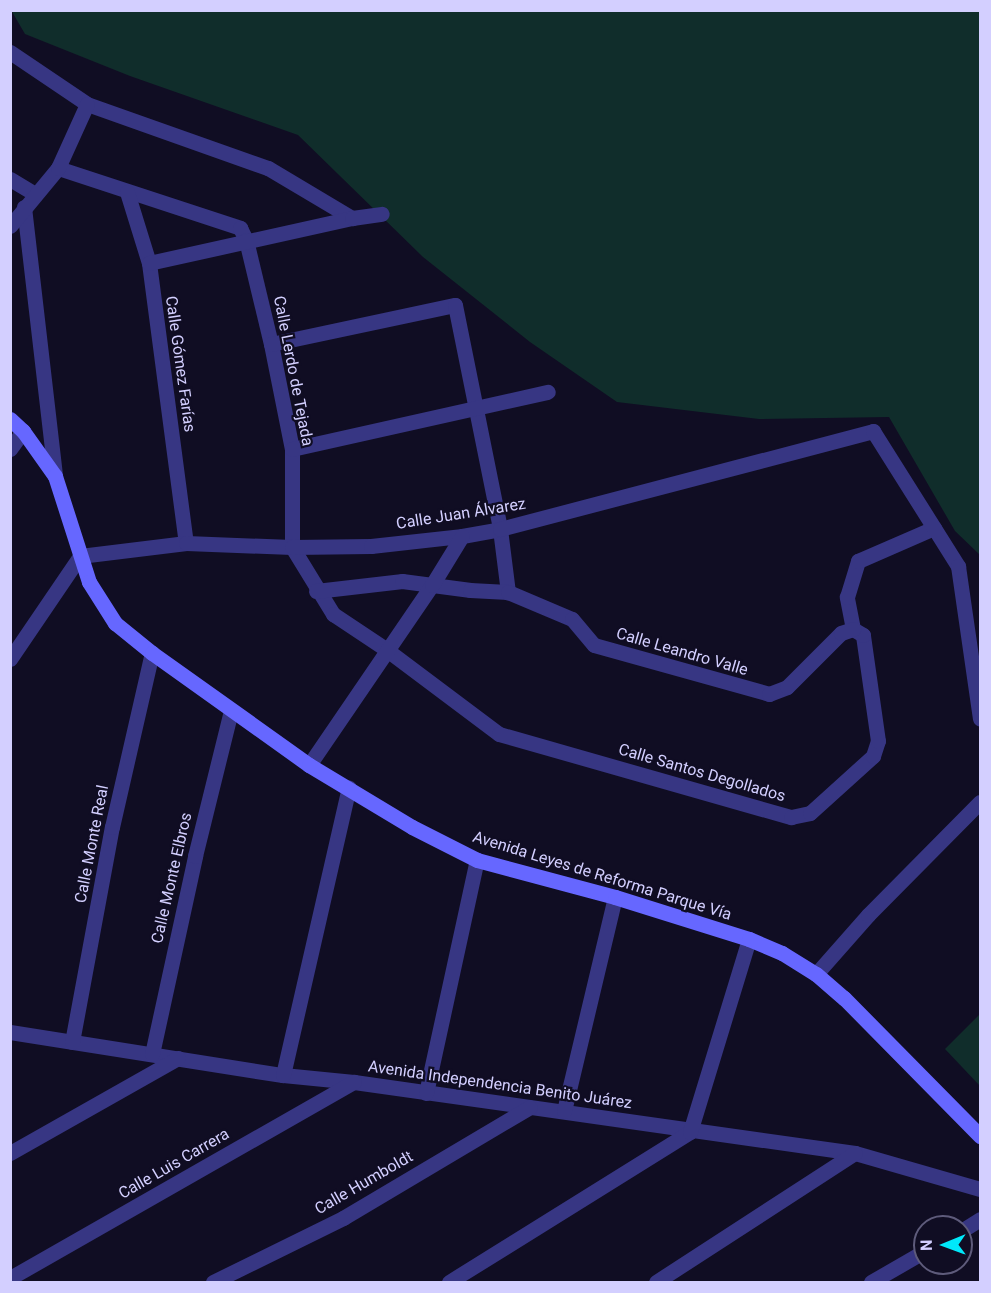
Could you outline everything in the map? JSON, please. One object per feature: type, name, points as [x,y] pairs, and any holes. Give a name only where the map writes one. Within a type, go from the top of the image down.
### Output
[{"type":"street","points":[[10,52],[87,104],[268,168],[352,218]]},
{"type":"street","points":[[10,226],[57,168],[87,104]]},
{"type":"street","points":[[57,168],[240,228],[246,240]]},
{"type":"street","points":[[10,179],[35,194]]},
{"type":"street","name":"Calle Gómez Farías","points":[[127,192],[149,263],[186,543]]},
{"type":"street","points":[[24,207],[55,476]]},
{"type":"street","points":[[149,263],[246,240],[382,214]]},
{"type":"street","name":"Calle Lerdo de Tejada","points":[[246,240],[271,344],[292,449],[292,547]]},
{"type":"street","points":[[271,344],[455,305],[500,529],[508,592]]},
{"type":"street","points":[[292,449],[548,392]]},
{"type":"street","name":"Avenida Leyes de Reforma Parque Vía","points":[[10,419],[23,431],[55,476],[89,582],[115,623],[152,653],[309,765],[412,827],[477,860],[615,897],[749,939],[782,953],[816,974],[844,998],[981,1136]]},
{"type":"street","points":[[10,448],[23,431]]},
{"type":"street","name":"Calle Juan Álvarez","points":[[80,556],[186,543],[292,547],[371,546],[462,536],[500,529],[873,431],[934,528]]},
{"type":"street","points":[[934,528],[958,566],[973,613],[981,718]]},
{"type":"street","name":"Calle Santos Degollados","points":[[292,547],[316,591],[333,614],[387,650],[499,734],[791,817],[810,813],[873,756],[878,741],[864,635],[853,629],[847,597],[858,561],[934,528]]},
{"type":"street","points":[[309,765],[432,585],[462,536]]},
{"type":"street","points":[[10,659],[80,556]]},
{"type":"street","name":"Calle Leandro Valle","points":[[316,591],[402,581],[508,592],[572,618],[594,645],[770,694],[787,687],[841,633],[853,629]]},
{"type":"street","name":"Calle Monte Real","points":[[72,1042],[112,827],[152,653]]},
{"type":"street","name":"Calle Monte Elbros","points":[[152,1054],[195,856],[231,711]]},
{"type":"street","points":[[283,1075],[349,787]]},
{"type":"street","points":[[816,974],[868,915],[981,802]]},
{"type":"street","points":[[426,1093],[477,860]]},
{"type":"street","points":[[564,1111],[615,897]]},
{"type":"street","points":[[449,1282],[690,1132],[749,939]]},
{"type":"street","name":"Avenida Independencia Benito Juárez","points":[[11,1036],[72,1042],[283,1075],[354,1082],[564,1111],[690,1132],[855,1153],[981,1189]]},
{"type":"street","points":[[10,1153],[178,1058]]},
{"type":"street","name":"Calle Luis Carrera","points":[[10,1278],[354,1082]]},
{"type":"street","name":"Calle Humboldt","points":[[213,1282],[343,1218],[530,1107]]},
{"type":"street","points":[[656,1282],[855,1153]]},
{"type":"street","points":[[871,1282],[913,1258]]},
{"type":"green space","points":[[11,10],[980,11],[980,555],[955,531],[889,417],[759,419],[617,402],[530,342],[423,257],[298,135],[130,76],[25,34]]},
{"type":"green space","points":[[980,1014],[980,1086],[945,1049]]}]
